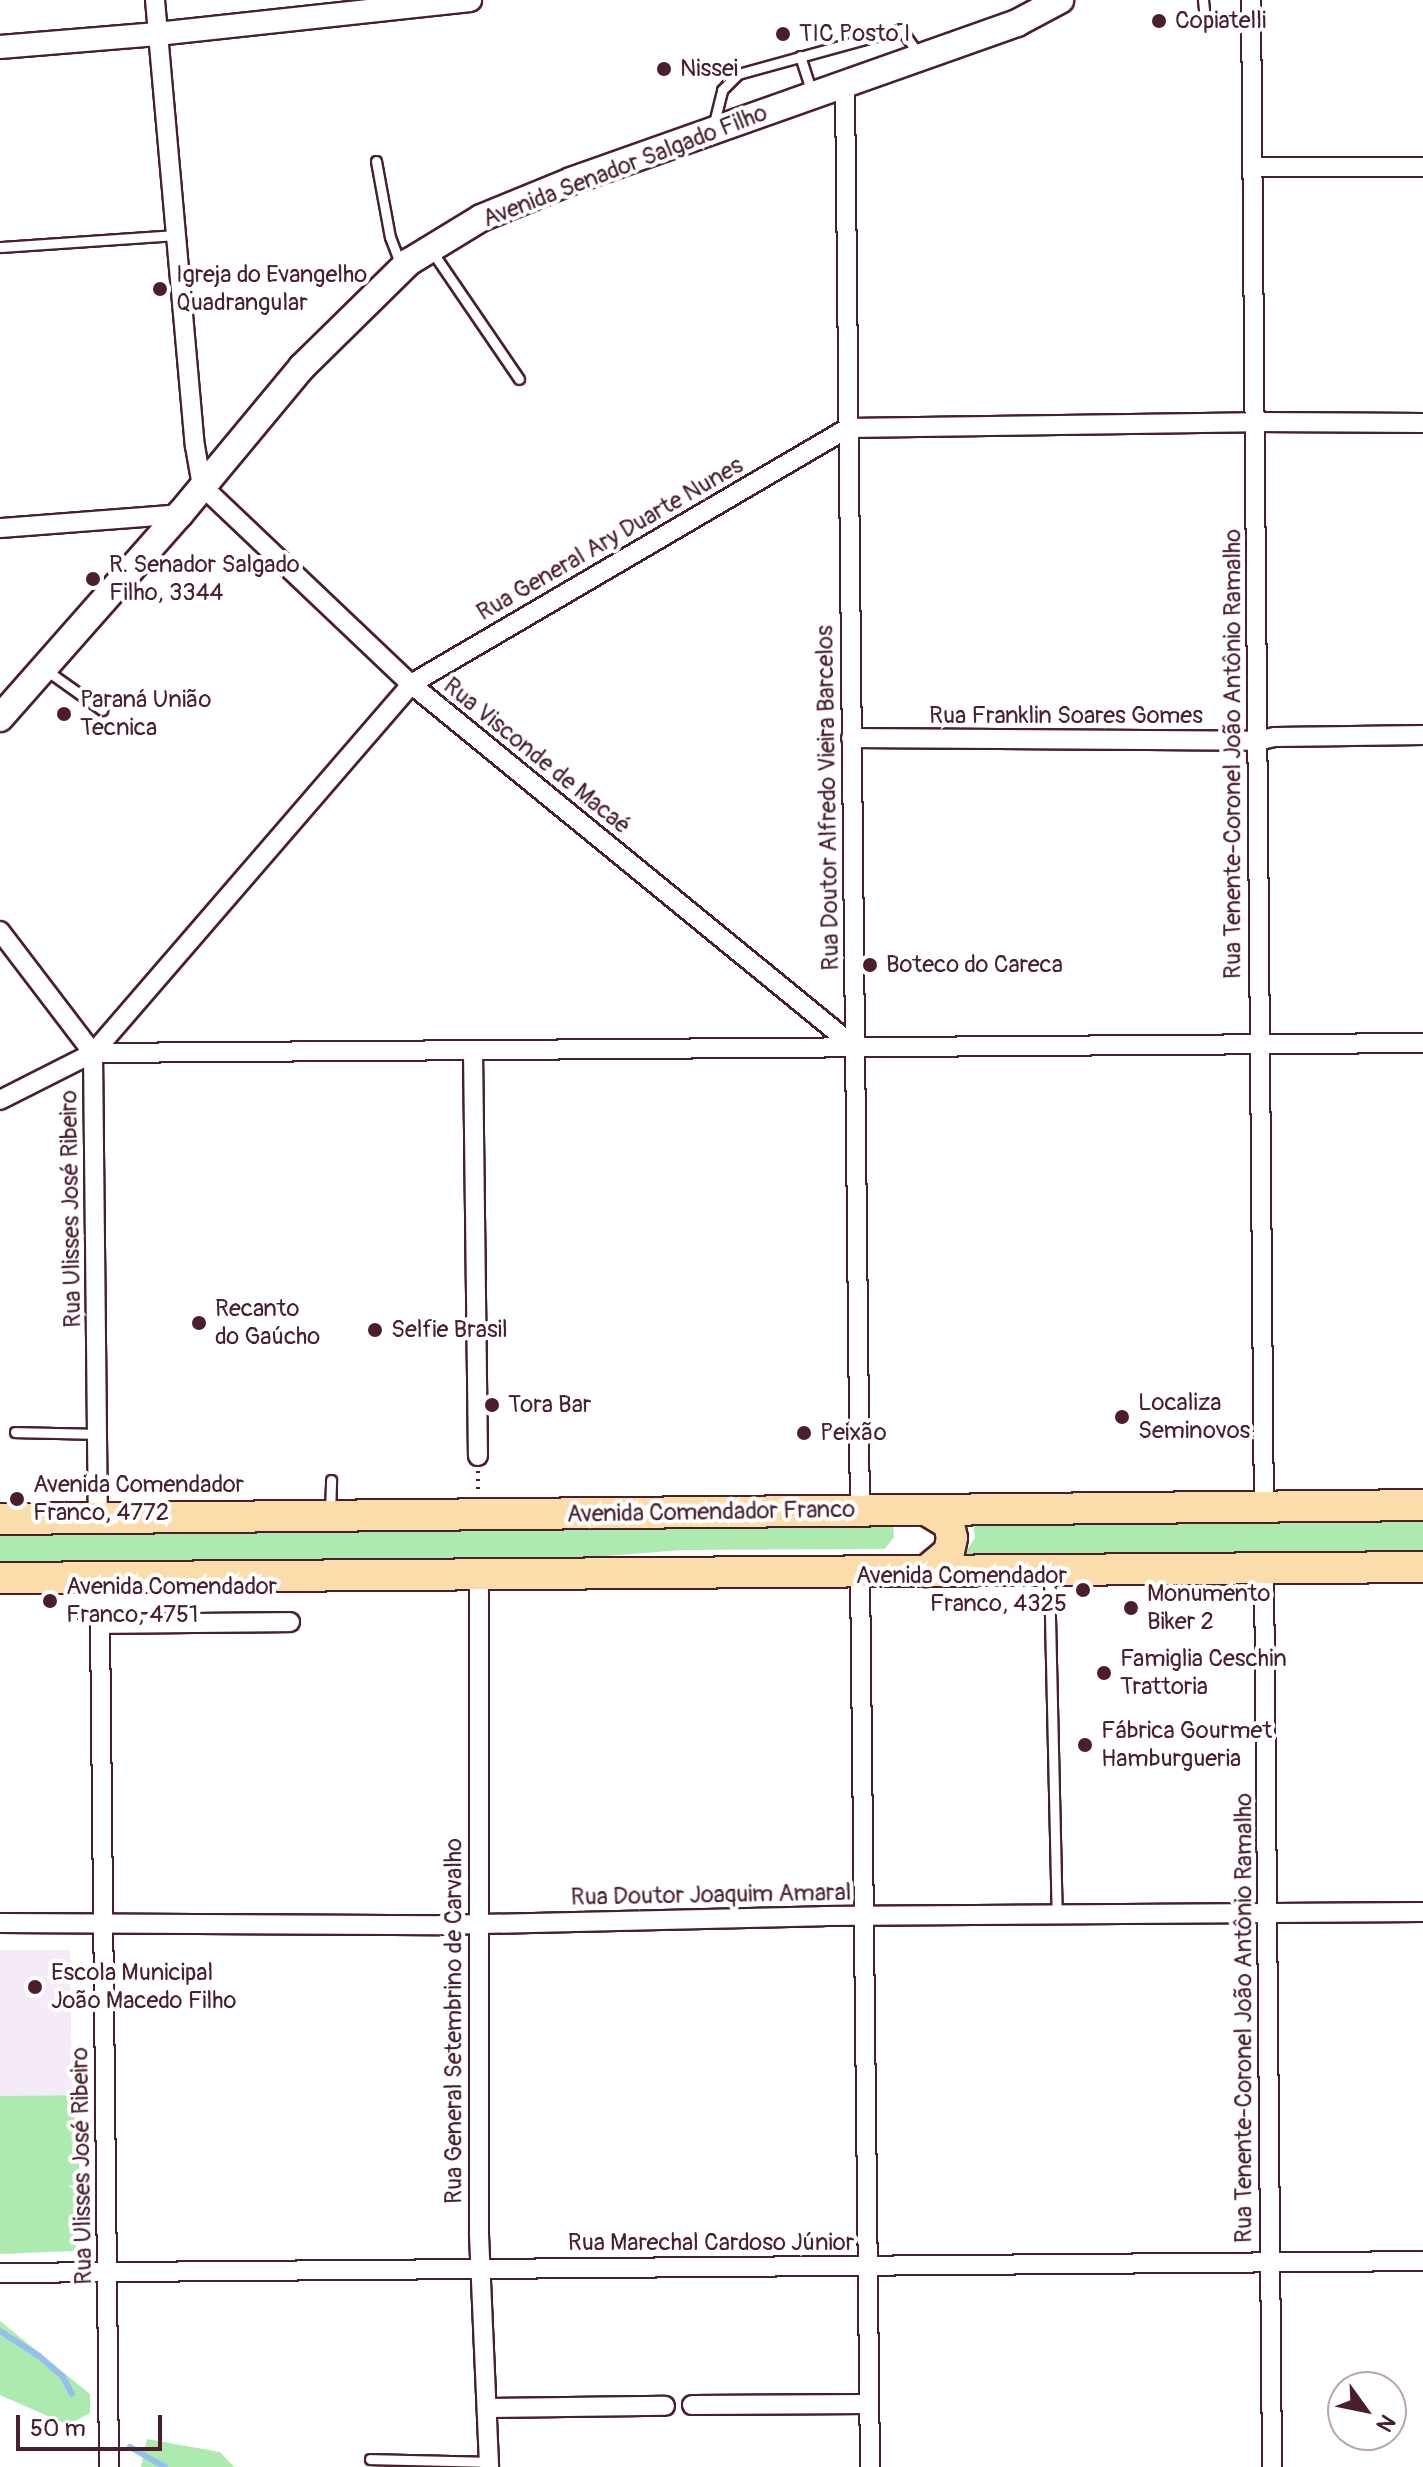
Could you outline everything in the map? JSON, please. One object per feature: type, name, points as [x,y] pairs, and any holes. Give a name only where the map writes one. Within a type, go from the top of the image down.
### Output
[{"type":"highway","name":"Avenida Comendador Franco","points":[[2,1520],[1423,1505]]},
{"type":"highway","points":[[926,1510],[949,1524],[952,1538],[949,1552],[926,1571]]},
{"type":"highway","points":[[0,1578],[1423,1567]]},
{"type":"main road","name":"Avenida Senador Salgado Filho","points":[[0,718],[180,514],[302,367],[402,269],[431,249],[481,218],[571,181],[1017,23],[1059,0]]},
{"type":"street","points":[[155,0],[195,446],[202,486]]},
{"type":"street","points":[[0,47],[157,34],[470,0]]},
{"type":"street","name":"Rua Tenente-Coronel João Antônio Ramalho","points":[[1251,0],[1264,1507]]},
{"type":"street","name":"Rua Doutor Alfredo Vieira Barcelos","points":[[845,86],[860,1511]]},
{"type":"street","points":[[1252,167],[1423,167]]},
{"type":"street","name":"Rua General Ary Duarte Nunes","points":[[0,1100],[93,1053],[411,684],[848,428],[1254,422],[1423,423]]},
{"type":"street","name":"Rua Visconde de Macaé","points":[[202,486],[411,684],[855,1047]]},
{"type":"street","points":[[0,528],[180,514]]},
{"type":"street","name":"Rua Franklin Soares Gomes","points":[[851,738],[1257,741],[1275,737],[1423,735]]},
{"type":"street","points":[[0,931],[93,1053],[1423,1043]]},
{"type":"street","points":[[473,1050],[478,1456]]},
{"type":"street","name":"Rua Ulisses José Ribeiro","points":[[93,1053],[98,1518]]},
{"type":"street","name":"Rua Tenente-Coronel João Antônio Ramalho","points":[[1264,1568],[1272,2467]]},
{"type":"street","points":[[860,1571],[870,2467]]},
{"type":"street","name":"Rua General Setembrino de Carvalho","points":[[479,1575],[481,2270],[489,2464]]},
{"type":"street","name":"Rua Ulisses José Ribeiro","points":[[109,2467],[100,1624],[290,1622]]},
{"type":"street","name":"Rua Doutor Joaquim Amaral","points":[[0,1923],[478,1924],[864,1916],[1423,1912]]},
{"type":"street","name":"Rua Marechal Cardoso Júnior","points":[[0,2273],[1423,2261]]},
{"type":"street","points":[[692,2405],[869,2404]]},
{"type":"street","points":[[489,2408],[665,2406]]},
{"type":"lane","points":[[712,132],[722,90],[738,74],[901,29],[921,57]]},
{"type":"lane","points":[[800,56],[813,96]]},
{"type":"lane","points":[[376,161],[390,237],[402,269]]},
{"type":"lane","points":[[0,247],[176,235]]},
{"type":"lane","points":[[431,249],[519,379]]},
{"type":"lane","points":[[45,670],[102,710]]},
{"type":"lane","points":[[15,1432],[97,1434]]},
{"type":"lane","points":[[330,1516],[331,1480]]},
{"type":"lane","points":[[1049,1570],[1057,1914]]},
{"type":"lane","points":[[370,2459],[489,2464]]},
{"type":"path","points":[[79,1608],[79,1620]]},
{"type":"shaded area","name":"Escola Municipal João Macedo Filho","points":[[0,1950],[70,1950],[72,2095],[0,2096]]},
{"type":"green space","points":[[1423,1520],[1423,1552],[963,1556],[975,1538],[973,1524]]},
{"type":"green space","points":[[893,1523],[894,1537],[885,1549],[682,1550],[568,1559],[0,1564],[0,1534],[6,1531]]},
{"type":"green space","points":[[78,2095],[80,2241],[73,2251],[0,2254],[0,2096]]},
{"type":"green space","points":[[0,2321],[90,2394],[90,2413],[68,2425],[0,2395]]},
{"type":"green space","points":[[147,2439],[220,2452],[234,2467],[141,2467]]},
{"type":"waterway","points":[[0,2331],[39,2356],[63,2377],[72,2394]]},
{"type":"waterway","points":[[130,2447],[165,2467]]},
{"type":"place","name":"Copiatelli","points":[[1159,21]]},
{"type":"place","name":"TIC Posto I","points":[[783,34]]},
{"type":"place","name":"Nissei","points":[[664,69]]},
{"type":"place","name":"Igreja do Evangelho Quadrangular","points":[[160,289]]},
{"type":"place","name":"R. Senador Salgado Filho, 3344","points":[[93,579]]},
{"type":"place","name":"Paraná União Tecnica","points":[[64,714]]},
{"type":"place","name":"Boteco do Careca","points":[[870,965]]},
{"type":"place","name":"Recanto do Gaúcho","points":[[199,1323]]},
{"type":"place","name":"Selfie Brasil","points":[[375,1330]]},
{"type":"place","name":"Tora Bar","points":[[492,1405]]},
{"type":"place","name":"Localiza Seminovos","points":[[1122,1417]]},
{"type":"place","name":"Peixão","points":[[804,1433]]},
{"type":"place","name":"Avenida Comendador Franco, 4772","points":[[17,1499]]},
{"type":"place","name":"Avenida Comendador Franco, 4325","points":[[1083,1590]]},
{"type":"place","name":"Avenida Comendador Franco, 4751","points":[[50,1601]]},
{"type":"place","name":"Monumento Biker 2","points":[[1131,1608]]},
{"type":"place","name":"Famiglia Ceschin Trattoria","points":[[1104,1673]]},
{"type":"place","name":"Fábrica Gourmet Hamburgueria","points":[[1085,1745]]},
{"type":"place","name":"Escola Municipal João Macedo Filho","points":[[35,1987]]}]
